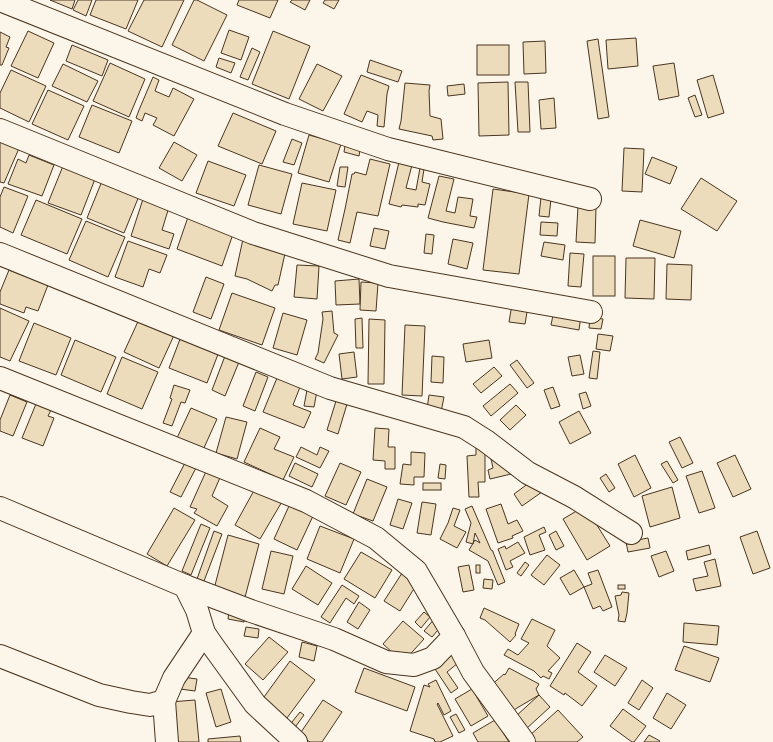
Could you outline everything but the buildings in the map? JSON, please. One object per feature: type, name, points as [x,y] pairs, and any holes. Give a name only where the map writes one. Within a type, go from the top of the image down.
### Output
[{"type":"street","points":[[0,0],[285,114],[388,149],[590,199]]},
{"type":"street","points":[[0,130],[253,233],[389,276],[592,312]]},
{"type":"street","points":[[0,254],[330,388],[464,427],[486,440],[528,473],[574,497],[631,533]]},
{"type":"street","points":[[0,378],[306,501],[376,538],[416,571],[473,672],[524,742]]},
{"type":"street","points":[[0,508],[186,586],[251,611],[334,639],[386,662],[414,665],[433,658],[454,636]]},
{"type":"street","points":[[186,586],[197,610],[204,633],[213,646],[255,704],[296,742]]},
{"type":"street","points":[[167,742],[164,701],[174,678],[204,633]]},
{"type":"street","points":[[0,656],[99,695],[150,705],[164,701]]}]
